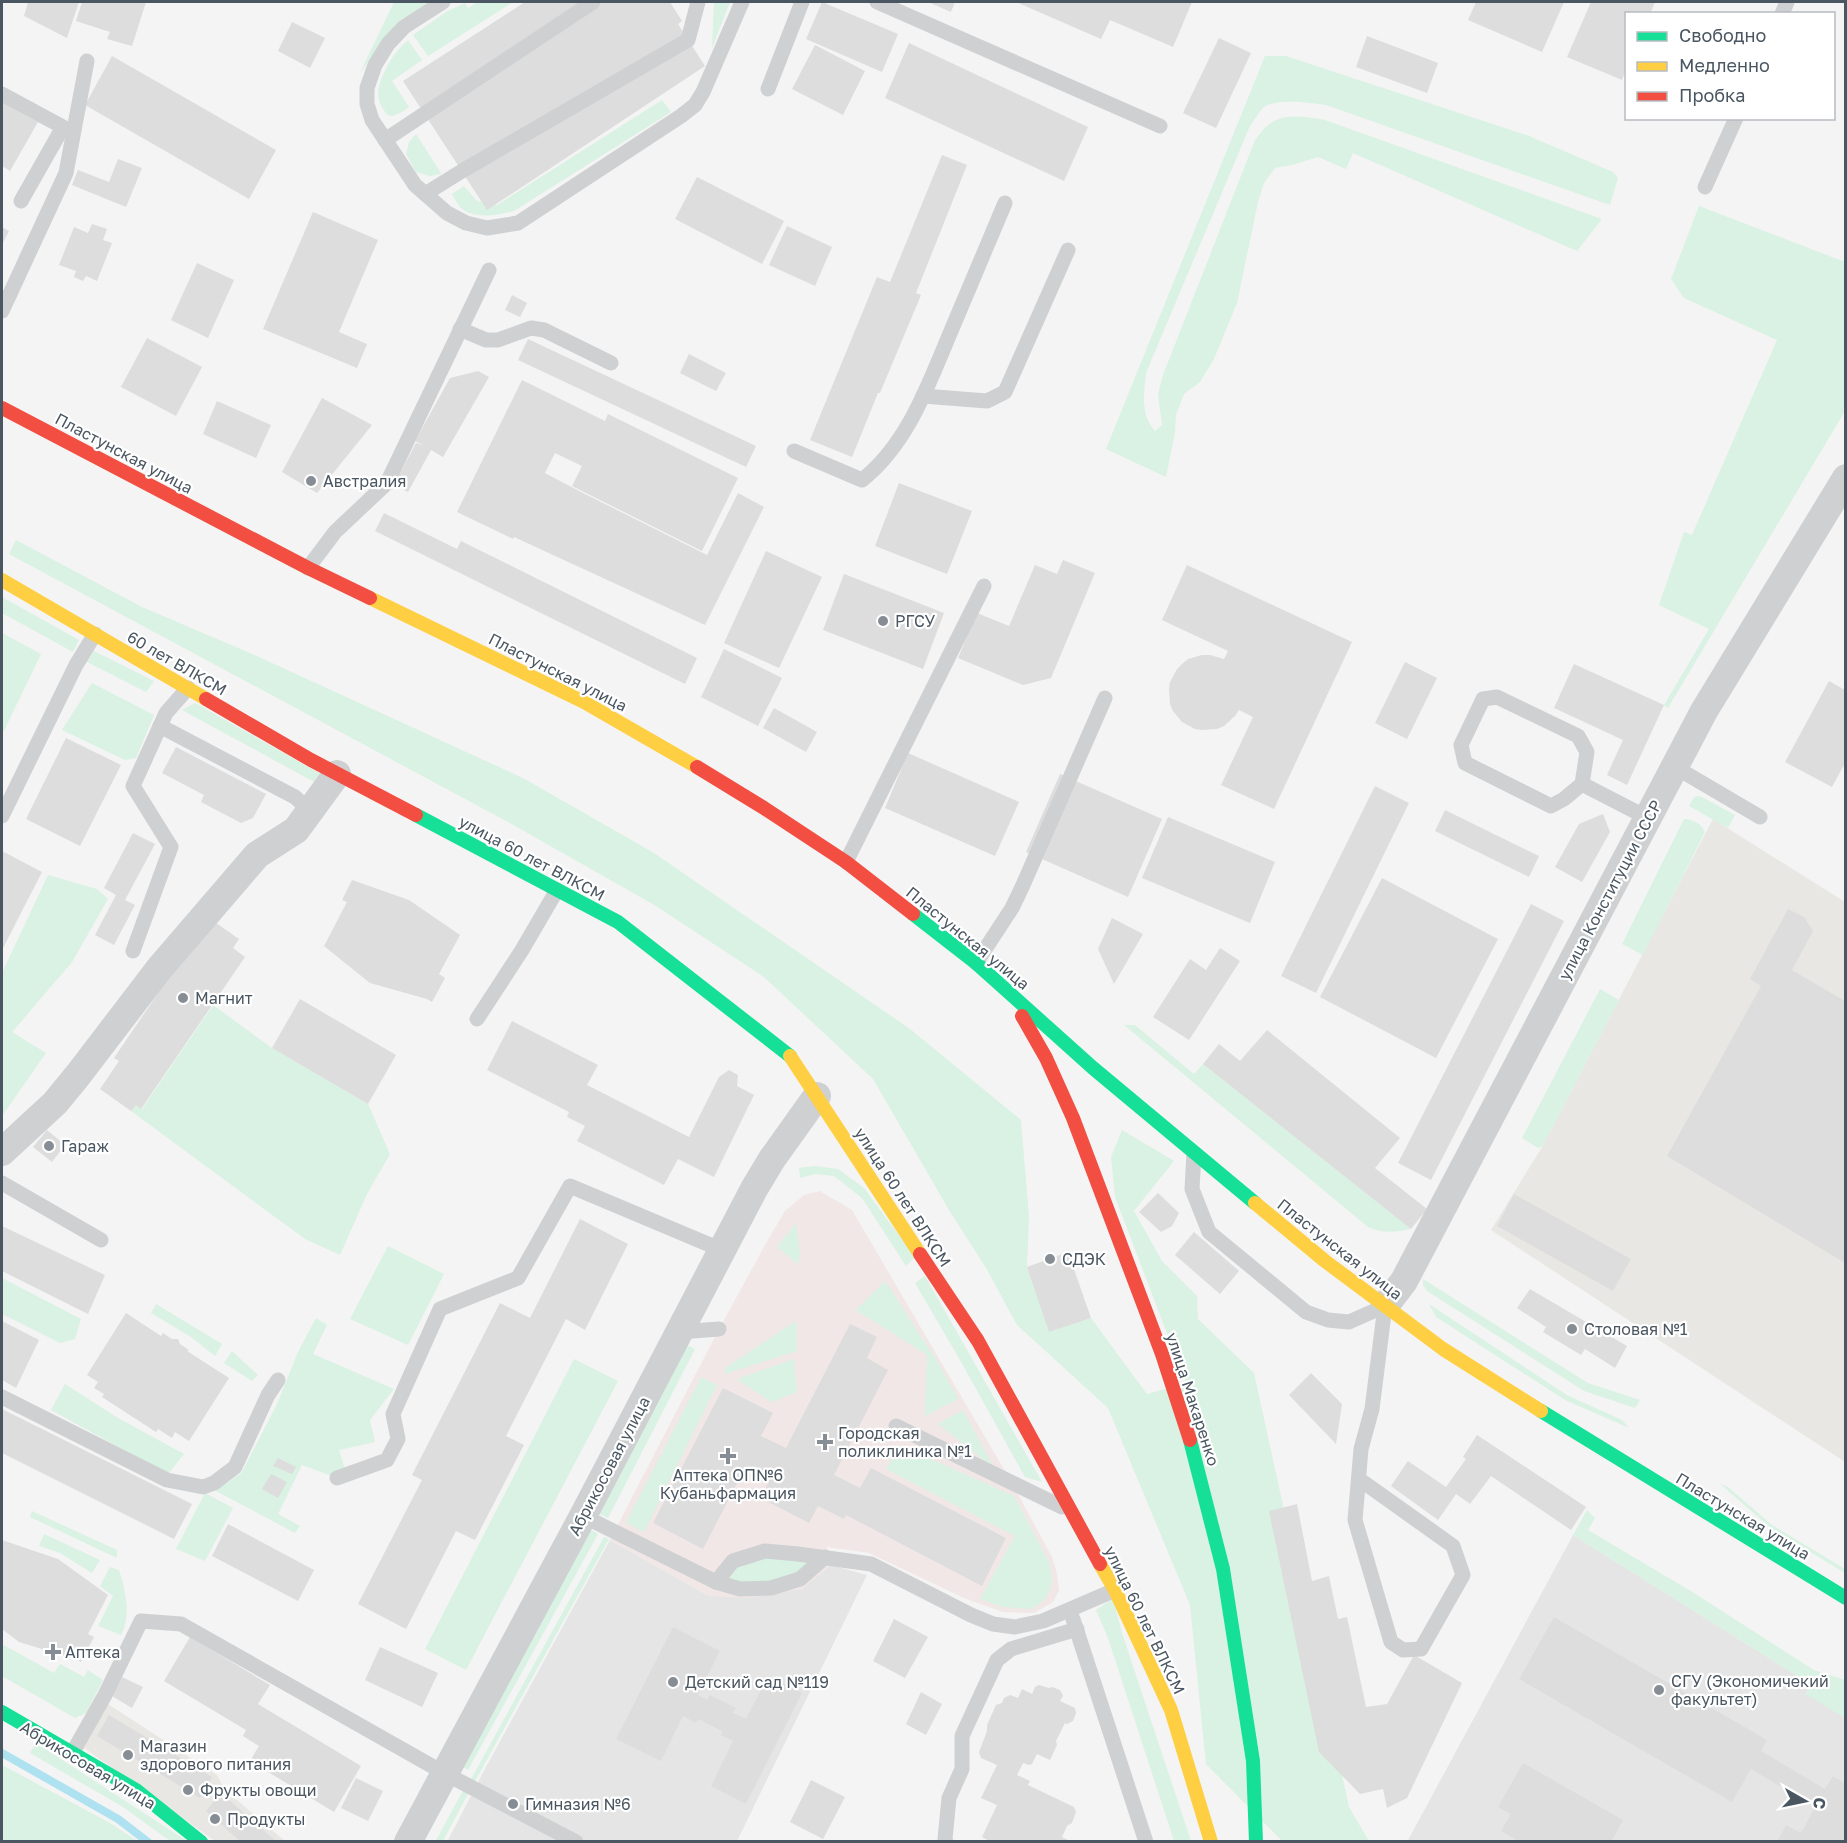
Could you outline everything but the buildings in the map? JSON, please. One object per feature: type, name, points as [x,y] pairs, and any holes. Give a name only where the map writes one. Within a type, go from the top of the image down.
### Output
[{"type":"street","name":"Пластунская улица","points":[[2,408],[308,568],[584,702],[674,753],[846,861],[976,963],[1093,1068],[1194,1153],[1325,1261],[1384,1306],[1443,1348],[1587,1440],[1845,1598]]},
{"type":"street","name":"улица Конституции СССР","points":[[1384,1306],[1404,1281],[1704,711],[1845,478]]},
{"type":"street","name":"60 лет ВЛКСМ","points":[[2,580],[337,774]]},
{"type":"street","points":[[2,1152],[55,1103],[159,969],[257,855],[296,830],[337,774]]},
{"type":"street","name":"улица 60 лет ВЛКСМ","points":[[337,774],[618,922],[793,1058],[978,1341],[1115,1590],[1171,1710],[1211,1842]]},
{"type":"street","name":"улица Макаренко","points":[[1009,991],[1046,1058],[1073,1118],[1162,1354],[1196,1460],[1225,1580],[1253,1761],[1256,1842]]},
{"type":"street","name":"Абрикосовая улица","points":[[408,1842],[583,1516],[722,1250],[772,1159],[817,1096]]},
{"type":"street","name":"Абрикосовая улица","points":[[2,1712],[136,1790],[201,1842]]},
{"type":"lane","points":[[443,2],[404,27],[388,44],[375,65],[367,88],[367,104],[372,120],[415,185],[447,213],[466,223],[487,228],[518,223],[695,105],[703,92],[742,2]]},
{"type":"lane","points":[[385,140],[592,2]]},
{"type":"lane","points":[[426,194],[688,40],[698,2]]},
{"type":"lane","points":[[768,89],[802,2]]},
{"type":"lane","points":[[877,2],[1160,126]]},
{"type":"lane","points":[[2,311],[66,173],[87,61]]},
{"type":"lane","points":[[2,94],[63,127],[21,201]]},
{"type":"lane","points":[[1705,187],[1735,120]]},
{"type":"lane","points":[[794,451],[862,480],[878,468],[895,446],[923,396],[1005,203]]},
{"type":"lane","points":[[923,396],[987,401],[1005,392],[1068,250]]},
{"type":"lane","points":[[308,568],[335,532],[387,483],[489,270]]},
{"type":"lane","points":[[460,329],[486,340],[498,340],[531,328],[544,330],[611,363]]},
{"type":"lane","points":[[846,861],[984,586]]},
{"type":"lane","points":[[2,816],[76,665],[95,634]]},
{"type":"lane","points":[[133,951],[171,847],[133,786],[166,713],[188,688]]},
{"type":"lane","points":[[1497,697],[1578,736],[1587,752],[1582,784],[1564,799],[1551,806],[1466,763],[1461,745],[1483,699],[1497,697]]},
{"type":"lane","points":[[976,963],[1012,908],[1105,698]]},
{"type":"lane","points":[[160,726],[295,797],[310,811]]},
{"type":"lane","points":[[1675,767],[1760,817]]},
{"type":"lane","points":[[1582,784],[1648,818]]},
{"type":"lane","points":[[477,1019],[522,950],[557,890]]},
{"type":"lane","points":[[1194,1153],[1192,1189],[1209,1232],[1306,1312],[1328,1320],[1349,1322],[1384,1306]]},
{"type":"lane","points":[[2,1184],[101,1240]]},
{"type":"lane","points":[[337,1478],[387,1460],[398,1439],[393,1414],[440,1309],[518,1278],[570,1186],[722,1250]]},
{"type":"lane","points":[[1359,1479],[1453,1546],[1460,1565],[1463,1575],[1421,1649],[1403,1650],[1391,1642],[1355,1520],[1361,1449],[1372,1409],[1384,1306]]},
{"type":"lane","points":[[679,1332],[719,1329]]},
{"type":"lane","points":[[2,1396],[167,1480],[203,1486],[214,1483],[235,1467],[268,1395],[278,1380]]},
{"type":"lane","points":[[897,1426],[1070,1511]]},
{"type":"lane","points":[[583,1516],[716,1582],[740,1589],[771,1588],[800,1579],[825,1557]]},
{"type":"lane","points":[[716,1582],[734,1561],[765,1551],[825,1557],[871,1564],[971,1615],[993,1624],[1015,1626],[1043,1621],[1115,1590]]},
{"type":"lane","points":[[1070,1609],[1146,1842]]},
{"type":"lane","points":[[73,1752],[105,1695],[141,1621],[181,1624],[446,1774],[576,1842]]},
{"type":"lane","points":[[946,1842],[949,1798],[962,1769],[962,1736],[997,1660],[1011,1649],[1077,1629]]},
{"type":"shaded area","points":[[1713,819],[1845,902],[1845,1462],[1491,1230],[1542,1147]]},
{"type":"shaded area","name":"Городская поликлиника №1","points":[[820,1191],[852,1210],[1012,1483],[1052,1557],[1059,1591],[1053,1602],[1034,1613],[1003,1612],[964,1598],[869,1553],[827,1547],[831,1565],[802,1589],[747,1598],[709,1596],[610,1540],[719,1329],[785,1211],[804,1195]]},
{"type":"shaded area","name":"СГУ (Экономичекий факультет)","points":[[1573,1535],[1812,1685],[1845,1696],[1845,1841],[1407,1842]]},
{"type":"shaded area","name":"Детский сад №119","points":[[610,1540],[709,1596],[831,1565],[867,1575],[737,1841],[447,1842],[486,1767]]},
{"type":"shaded area","points":[[108,1704],[217,1775],[225,1790],[285,1841],[215,1841],[84,1748]]},
{"type":"green space","points":[[394,2],[431,2],[400,20],[382,41],[359,75]]},
{"type":"green space","points":[[478,2],[513,2],[428,56],[413,35],[446,12],[465,3],[468,8]]},
{"type":"green space","points":[[714,2],[730,2],[712,48]]},
{"type":"green space","points":[[408,40],[422,60],[392,81],[409,107],[399,114],[390,116],[380,103],[378,94],[380,84],[392,58]]},
{"type":"green space","points":[[1265,56],[1286,56],[1529,136],[1613,172],[1618,178],[1610,205],[1326,105],[1285,102],[1264,107],[1250,126],[1146,373],[1145,411],[1155,431],[1162,425],[1158,394],[1163,375],[1255,140],[1274,121],[1296,116],[1325,120],[1602,219],[1577,251],[1353,153],[1346,169],[1318,157],[1275,168],[1264,183],[1258,202],[1237,303],[1214,359],[1200,382],[1184,394],[1176,415],[1175,433],[1166,477],[1106,449]]},
{"type":"green space","points":[[662,100],[671,112],[514,211],[493,215],[472,214],[460,207],[452,194],[464,186],[477,201],[497,205]]},
{"type":"green space","points":[[416,134],[441,174],[430,176],[416,172],[406,154],[409,142]]},
{"type":"green space","points":[[1699,206],[1845,262],[1845,411],[1668,708],[1664,705],[1709,629],[1659,605],[1684,532],[1692,535],[1777,340],[1684,298],[1671,279]]},
{"type":"green space","points":[[16,540],[142,607],[250,653],[523,778],[654,853],[910,1029],[1021,1120],[1029,1217],[1027,1267],[1049,1331],[1091,1318],[1147,1394],[1186,1383],[1115,1197],[1111,1157],[1122,1130],[1174,1161],[1134,1211],[1162,1261],[1197,1296],[1198,1319],[1254,1373],[1349,1807],[1369,1841],[1282,1841],[1206,1764],[1190,1605],[1108,1408],[1017,1325],[986,1268],[949,1210],[873,1079],[764,977],[656,906],[508,822],[9,554]]},
{"type":"green space","points":[[2,597],[79,640],[73,652],[2,613]]},
{"type":"green space","points":[[2,633],[41,654],[2,735]]},
{"type":"green space","points":[[94,651],[154,681],[146,692],[87,662]]},
{"type":"green space","points":[[92,683],[154,715],[136,758],[125,760],[62,730]]},
{"type":"green space","points":[[195,703],[321,774],[316,783],[182,710]]},
{"type":"green space","points":[[1698,796],[1735,815],[1728,828],[1689,806],[1694,797]]},
{"type":"green space","points":[[1684,819],[1696,822],[1705,832],[1643,955],[1622,944]]},
{"type":"green space","points":[[48,875],[97,889],[108,899],[72,962],[12,1032],[46,1053],[2,1116],[2,973]]},
{"type":"green space","points":[[1600,989],[1619,1000],[1542,1147],[1538,1148],[1522,1138]]},
{"type":"green space","points":[[213,1005],[272,1048],[368,1104],[390,1154],[367,1194],[340,1255],[305,1239],[131,1111],[136,1105],[142,1109]]},
{"type":"green space","points":[[1124,1025],[1135,1025],[1194,1074],[1203,1064],[1411,1229],[1390,1232],[1368,1227]]},
{"type":"green space","points":[[814,1166],[838,1169],[864,1188],[915,1257],[906,1266],[862,1198],[834,1176],[815,1174],[800,1178],[799,1168]]},
{"type":"green space","points":[[796,1223],[800,1254],[798,1264],[777,1247]]},
{"type":"green space","points":[[388,1246],[444,1274],[408,1345],[350,1319]]},
{"type":"green space","points":[[925,1276],[1042,1482],[1025,1477],[915,1283]]},
{"type":"green space","points":[[2,1278],[81,1319],[75,1339],[60,1343],[2,1314]]},
{"type":"green space","points":[[1423,1279],[1588,1383],[1640,1400],[1635,1408],[1584,1391],[1427,1291],[1423,1285]]},
{"type":"green space","points":[[885,1281],[937,1361],[958,1399],[925,1416],[927,1355],[856,1310]]},
{"type":"green space","points":[[156,1304],[222,1344],[215,1356],[191,1337],[151,1313]]},
{"type":"green space","points":[[1429,1304],[1567,1395],[1622,1420],[1629,1428],[1565,1400],[1436,1317]]},
{"type":"green space","points":[[316,1318],[327,1325],[313,1354],[394,1389],[370,1420],[375,1442],[339,1450],[347,1475],[337,1478],[302,1465],[278,1514],[300,1526],[295,1533],[214,1490],[242,1472],[277,1404],[298,1352]]},
{"type":"green space","points":[[796,1321],[797,1351],[725,1374],[725,1368]]},
{"type":"green space","points":[[685,1344],[695,1349],[608,1518],[594,1511]]},
{"type":"green space","points":[[232,1351],[258,1375],[252,1381],[224,1363]]},
{"type":"green space","points":[[574,1359],[618,1381],[466,1670],[425,1649]]},
{"type":"green space","points":[[794,1359],[797,1392],[771,1402],[737,1379]]},
{"type":"green space","points":[[701,1377],[717,1385],[644,1532],[626,1523]]},
{"type":"green space","points":[[65,1384],[118,1418],[184,1454],[168,1474],[51,1410]]},
{"type":"green space","points":[[963,1410],[994,1468],[938,1424]]},
{"type":"green space","points":[[899,1445],[1014,1496],[1049,1562],[1052,1578],[1050,1590],[1045,1599],[1032,1609],[1003,1607],[980,1599],[1015,1536],[886,1469]]},
{"type":"green space","points":[[1720,1484],[1728,1487],[1772,1525],[1845,1569],[1845,1573],[1771,1528]]},
{"type":"green space","points":[[205,1493],[233,1508],[205,1561],[176,1549]]},
{"type":"green space","points":[[1587,1510],[1595,1518],[1588,1530],[1694,1593],[1814,1670],[1845,1680],[1845,1718],[1805,1694],[1812,1685],[1573,1535]]},
{"type":"green space","points":[[32,1511],[117,1550],[117,1558],[30,1517]]},
{"type":"green space","points":[[584,1526],[598,1534],[468,1770],[458,1764]]},
{"type":"green space","points":[[44,1534],[100,1560],[92,1573],[60,1553],[39,1546]]},
{"type":"green space","points":[[604,1537],[609,1539],[474,1783],[470,1781]]},
{"type":"green space","points":[[765,1558],[810,1559],[798,1574],[765,1583],[741,1584],[728,1579],[737,1567]]},
{"type":"green space","points":[[110,1567],[119,1570],[125,1594],[127,1611],[121,1635],[98,1626],[113,1596],[100,1586]]},
{"type":"green space","points":[[1113,1599],[1122,1633],[1191,1841],[1174,1841],[1108,1638],[1096,1610]]},
{"type":"green space","points":[[2,1644],[54,1673],[60,1664],[84,1677],[88,1670],[103,1680],[86,1713],[75,1718],[2,1676]]},
{"type":"green space","points":[[36,1743],[187,1841],[170,1841],[123,1807],[30,1753]]},
{"type":"green space","points":[[2,1765],[110,1823],[137,1841],[2,1841]]},
{"type":"green space","points":[[464,1789],[469,1792],[443,1841],[435,1842]]},
{"type":"waterway","points":[[2,1753],[118,1819],[148,1842]]},
{"type":"traffic: fast","points":[[416,815],[618,922],[790,1056]]},
{"type":"traffic: fast","points":[[913,914],[976,963],[1093,1068],[1255,1203]]},
{"type":"traffic: fast","points":[[1541,1411],[1846,1598]]},
{"type":"traffic: fast","points":[[1190,1440],[1223,1569],[1253,1761],[1256,1842]]},
{"type":"traffic: fast","points":[[2,1712],[136,1790],[201,1842]]},
{"type":"traffic: slow","points":[[2,580],[206,699]]},
{"type":"traffic: slow","points":[[370,598],[584,702],[697,767]]},
{"type":"traffic: slow","points":[[790,1056],[920,1254]]},
{"type":"traffic: slow","points":[[1255,1203],[1325,1261],[1443,1349],[1541,1411]]},
{"type":"traffic: slow","points":[[1100,1564],[1115,1590],[1171,1710],[1211,1842]]},
{"type":"traffic: jam","points":[[2,408],[370,598]]},
{"type":"traffic: jam","points":[[206,699],[311,760],[416,815]]},
{"type":"traffic: jam","points":[[697,767],[846,862],[913,914]]},
{"type":"traffic: jam","points":[[1022,1016],[1046,1058],[1073,1118],[1162,1354],[1190,1440]]},
{"type":"traffic: jam","points":[[920,1254],[978,1341],[1100,1564]]},
{"type":"place","name":"Австралия","points":[[311,481]]},
{"type":"place","name":"РГСУ","points":[[883,621]]},
{"type":"place","name":"Магнит","points":[[183,998]]},
{"type":"place","name":"Гараж","points":[[49,1146]]},
{"type":"place","name":"СДЭК","points":[[1050,1259]]},
{"type":"place","name":"Столовая №1","points":[[1572,1329]]},
{"type":"place","name":"Городская поликлиника №1","points":[[825,1442]]},
{"type":"place","name":"Аптека ОП№6 Кубаньфармация","points":[[728,1456]]},
{"type":"place","name":"Аптека","points":[[53,1652]]},
{"type":"place","name":"Детский сад №119","points":[[673,1682]]},
{"type":"place","name":"СГУ (Экономичекий факультет)","points":[[1659,1690]]},
{"type":"place","name":"Магазин здорового питания","points":[[128,1755]]},
{"type":"place","name":"Фрукты овощи","points":[[188,1790]]},
{"type":"place","name":"Гимназия №6","points":[[513,1804]]},
{"type":"place","name":"Продукты","points":[[215,1819]]}]
